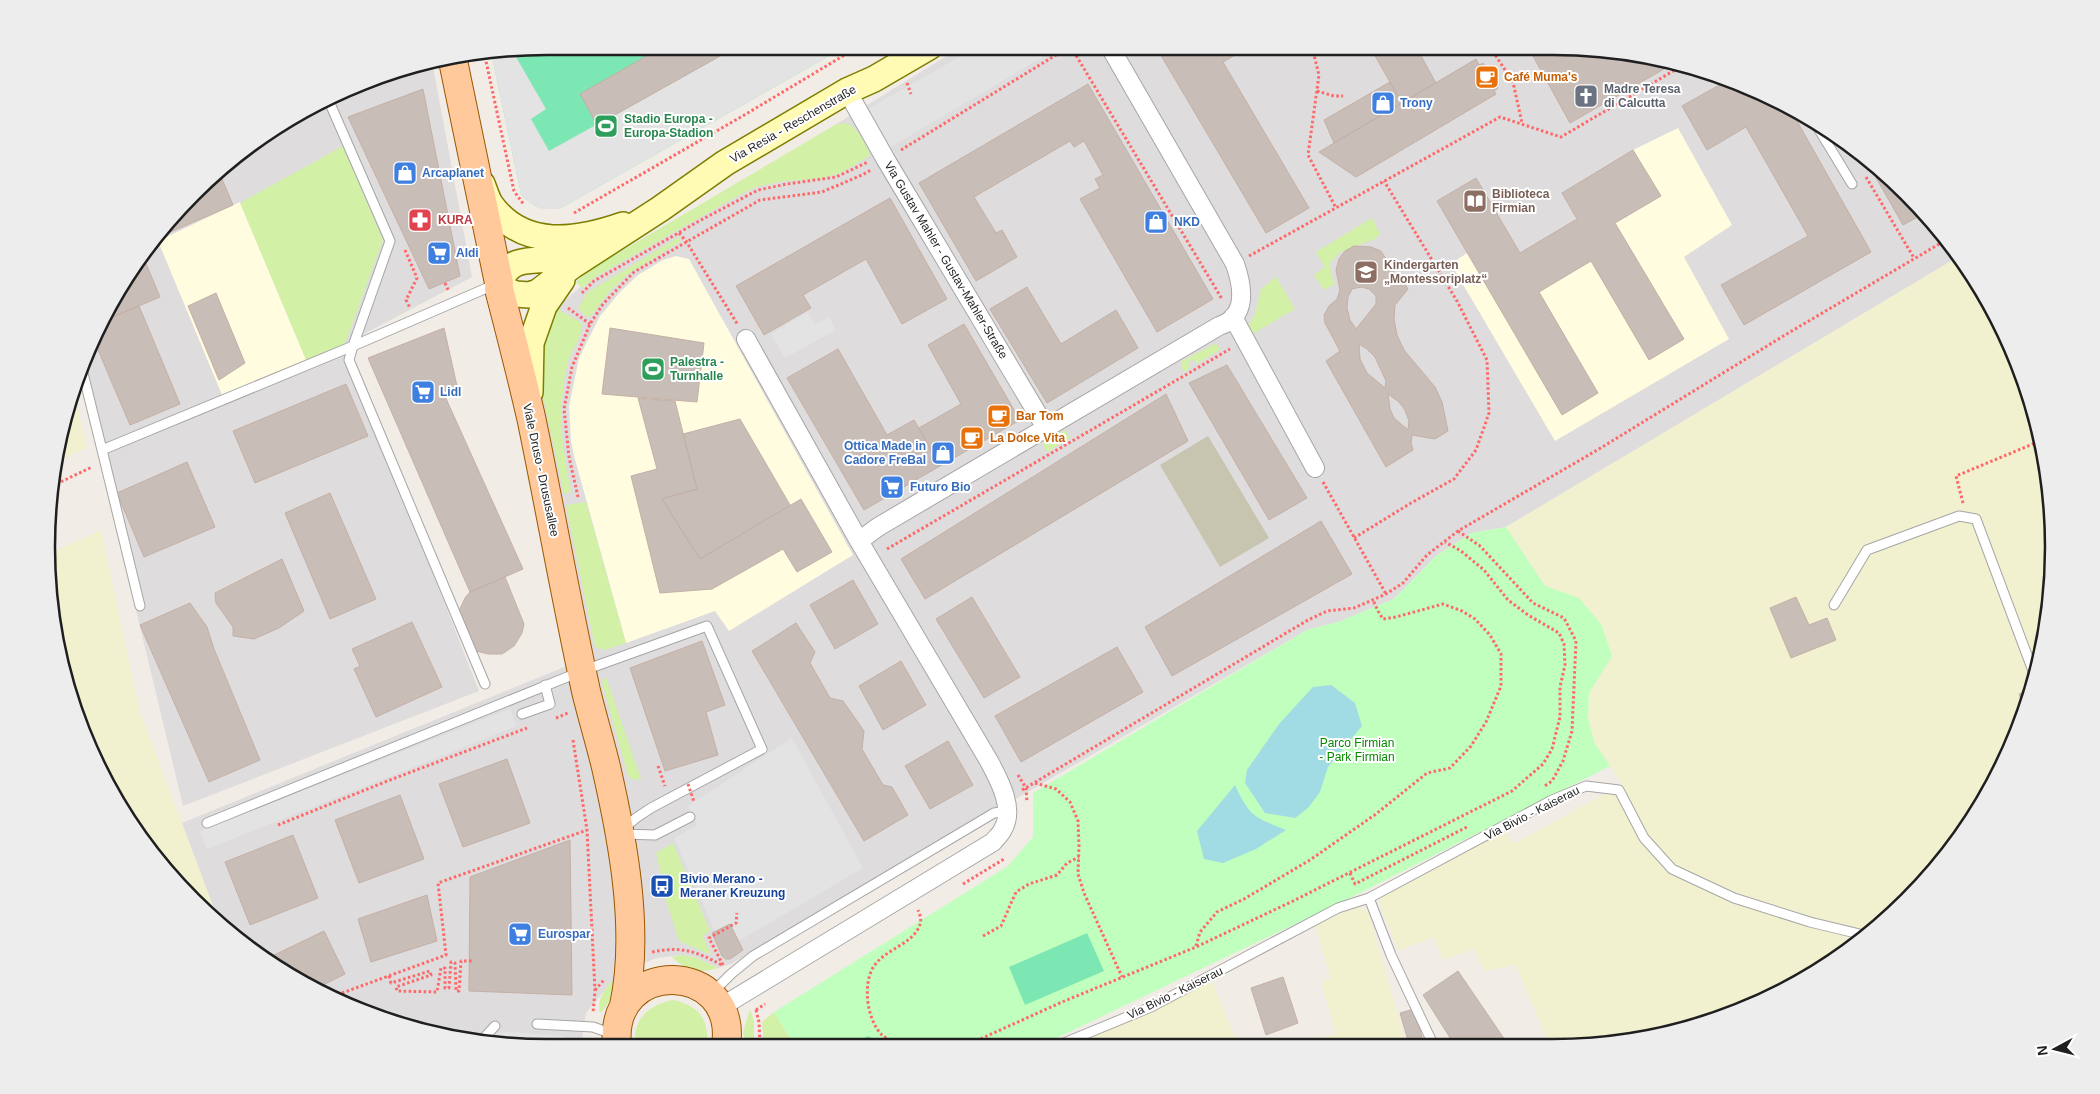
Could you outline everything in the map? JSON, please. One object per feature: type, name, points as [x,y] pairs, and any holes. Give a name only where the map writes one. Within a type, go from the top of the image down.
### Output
[{"type":"main road","name":"Via Resia - Reschenstraße","points":[[651,214],[567,254],[515,263],[506,270],[499,286],[506,290],[529,295],[538,292],[586,257],[651,214],[725,163],[847,91],[874,79],[915,55]]},
{"type":"main road","name":"Viale Druso - Drususallee","points":[[454,64],[499,286],[530,415],[571,675],[597,738],[606,766],[619,834],[626,885],[631,948],[629,979],[624,1006],[618,1020],[616,1039]]},
{"type":"main road","points":[[476,170],[490,204],[508,223],[526,234],[548,238],[573,237],[603,232],[651,214]]},
{"type":"main road","points":[[530,415],[531,344],[544,306],[564,278],[586,257]]},
{"type":"main road","name":"Viale Druso - Drususallee","points":[[626,885],[643,947],[657,969],[674,979]]},
{"type":"main road","points":[[624,1006],[641,988],[652,983],[674,979],[687,981],[700,986],[716,1000],[734,1039]]},
{"type":"main road","points":[[716,1000],[728,1031],[727,1039]]},
{"type":"street","points":[[859,541],[878,527],[1219,326],[1228,323],[1242,304],[1241,281],[1235,264],[1115,55]]},
{"type":"street","name":"Via Gustav Mahler - Gustav-Mahler-Straße","points":[[847,91],[886,160],[1046,428]]},
{"type":"street","points":[[1233,317],[1315,468]]},
{"type":"street","points":[[716,1000],[993,842],[1004,828],[1006,804],[989,761],[859,541],[746,339]]},
{"type":"lane","points":[[331,105],[390,241],[348,360],[485,684]]},
{"type":"lane","points":[[1823,136],[1852,184]]},
{"type":"lane","points":[[102,450],[499,286]]},
{"type":"lane","points":[[85,379],[140,606]]},
{"type":"lane","points":[[1834,605],[1866,550],[1959,516],[1976,520],[2030,664]]},
{"type":"lane","points":[[207,823],[545,685],[707,626],[762,749],[651,808],[636,818],[619,834]]},
{"type":"lane","points":[[522,714],[550,704],[545,685]]},
{"type":"lane","name":"Via Bivio - Kaiserau","points":[[1073,1039],[1150,1007],[1338,908],[1370,898],[1552,800],[1586,786],[1619,790],[1644,838],[1672,869],[1734,898],[1810,922],[1857,933]]},
{"type":"lane","points":[[716,1000],[731,974],[753,956],[994,813],[1006,804]]},
{"type":"lane","points":[[619,834],[655,835],[690,817]]},
{"type":"lane","points":[[1370,898],[1391,956],[1431,1039]]},
{"type":"lane","points":[[536,1024],[593,1027],[613,1039]]},
{"type":"lane","points":[[486,1035],[495,1026]]},
{"type":"path","points":[[567,216],[746,114],[845,55]]},
{"type":"path","points":[[578,497],[569,457],[564,409],[572,367],[590,324],[603,304],[634,272],[760,200],[822,192],[862,175],[1056,55]]},
{"type":"path","points":[[1314,55],[1319,75],[1308,155],[1336,208]]},
{"type":"path","points":[[1495,55],[1513,82],[1522,124]]},
{"type":"path","points":[[485,59],[514,191],[528,209]]},
{"type":"path","points":[[1235,264],[1500,117],[1561,137],[1674,70]]},
{"type":"path","points":[[906,82],[911,94]]},
{"type":"path","points":[[1317,90],[1334,96],[1343,96]]},
{"type":"path","points":[[575,298],[594,281],[758,190],[836,177],[867,162],[886,160]]},
{"type":"path","points":[[1863,173],[1914,258]]},
{"type":"path","points":[[1354,538],[1454,479],[1476,450],[1489,413],[1487,360],[1457,301],[1384,181]]},
{"type":"path","points":[[679,233],[686,241],[746,339]]},
{"type":"path","points":[[1006,804],[1034,783],[1308,620],[1328,612],[1354,608],[1386,594],[1403,583],[1427,556],[1458,532],[1940,243]]},
{"type":"path","points":[[405,250],[417,278],[406,300]]},
{"type":"path","points":[[572,303],[568,307],[590,324]]},
{"type":"path","points":[[887,549],[1232,348]]},
{"type":"path","points":[[1966,518],[1956,476],[2034,443]]},
{"type":"path","points":[[1458,532],[1480,546],[1533,603],[1564,618],[1576,641],[1572,731],[1563,761],[1552,781],[1540,790]]},
{"type":"path","points":[[979,1039],[1196,947],[1350,873],[1512,791],[1543,764],[1552,749],[1560,718],[1560,687],[1565,664],[1564,644],[1559,633],[1528,615],[1508,600],[1484,570],[1461,551],[1445,542]]},
{"type":"path","points":[[1196,947],[1200,932],[1216,912],[1244,899],[1310,860],[1376,814],[1427,773],[1450,768],[1471,746],[1486,722],[1501,686],[1501,654],[1490,635],[1475,620],[1462,611],[1443,604],[1396,618],[1384,619],[1373,600]]},
{"type":"path","points":[[570,723],[568,713],[571,675]]},
{"type":"path","points":[[549,720],[568,713]]},
{"type":"path","points":[[278,825],[530,727]]},
{"type":"path","points":[[572,732],[587,830],[595,991],[593,1012]]},
{"type":"path","points":[[1034,783],[1056,789],[1070,802],[1078,821],[1078,874],[1084,893],[1122,977]]},
{"type":"path","points":[[688,784],[694,802]]},
{"type":"path","points":[[1350,873],[1355,884],[1471,825]]},
{"type":"path","points":[[342,993],[446,955],[438,883],[587,830]]},
{"type":"path","points":[[983,936],[1001,926],[1016,892],[1029,884],[1057,875],[1067,863],[1079,857]]},
{"type":"path","points":[[888,1039],[882,1035],[870,1013],[867,987],[874,966],[892,950],[914,935],[920,927],[921,918],[918,910]]},
{"type":"path","points":[[671,948],[697,952],[723,965],[709,938],[736,923],[737,912]]},
{"type":"path","points":[[389,976],[391,983],[430,971],[431,975],[396,987],[397,991],[437,992],[441,968],[445,968],[445,988],[449,988],[451,962],[455,963],[456,991],[459,991],[461,962],[473,961]]},
{"type":"path","points":[[754,1005],[759,1022],[760,1039]]},
{"type":"shaded area","name":"Stadio Europa - Europa-Stadion","points":[[722,55],[831,55],[559,209],[542,209],[530,203],[521,194],[492,58],[515,56],[546,109],[531,119],[549,151]]},
{"type":"shaded area","points":[[948,55],[1553,55],[1617,59],[1649,64],[1711,81],[1741,92],[1799,121],[1826,138],[1853,157],[1901,199],[1952,260],[1506,527],[1471,533],[1436,556],[1394,599],[1338,622],[1307,630],[731,964],[718,968],[695,957],[680,955],[657,958],[626,970],[614,979],[586,1013],[582,1039],[515,1038],[451,1030],[389,1013],[359,1002],[301,973],[247,937],[214,909],[182,823],[589,657],[538,410],[557,307],[600,270]]},
{"type":"shaded area","points":[[963,55],[1046,55],[889,148],[868,109]]},
{"type":"shaded area","points":[[433,69],[472,277],[345,344],[349,360],[479,691],[183,806],[82,386],[106,329],[138,274],[177,223],[223,177],[274,138],[329,106],[389,81]]},
{"type":"shaded area","points":[[396,79],[347,99],[359,92]]},
{"type":"shaded area","points":[[1678,128],[1732,225],[1684,257],[1729,339],[1555,441],[1451,264],[1467,253],[1562,414],[1598,393],[1539,292],[1591,261],[1649,360],[1684,339],[1615,223],[1660,196],[1633,150]]},
{"type":"shaded area","points":[[240,202],[307,362],[222,395],[159,244],[165,238]]},
{"type":"shaded area","points":[[676,256],[689,259],[853,555],[729,631],[715,611],[626,643],[574,456],[569,406],[579,358],[600,316],[620,292],[638,275],[663,260]]},
{"type":"shaded area","points":[[808,312],[815,324],[829,317],[836,330],[785,358],[771,334]]},
{"type":"shaded area","points":[[1208,436],[1269,538],[1220,567],[1160,465]]},
{"type":"shaded area","points":[[510,709],[517,726],[207,849],[200,831]]},
{"type":"shaded area","points":[[792,738],[863,868],[739,941],[730,924],[715,932],[674,838],[697,825],[688,806]]},
{"type":"shaded area","points":[[508,1032],[564,1036],[564,1039],[515,1038],[480,1034]]},
{"type":"green space","name":"Stadio Europa - Europa-Stadion","points":[[547,55],[831,55],[559,209],[538,207],[521,194],[492,58]]},
{"type":"green space","points":[[845,123],[858,132],[871,155],[841,173],[818,179],[784,181],[756,187],[597,276],[582,288],[576,282],[591,269],[835,125]]},
{"type":"green space","points":[[343,146],[383,240],[345,344],[307,362],[240,203]]},
{"type":"green space","points":[[1372,218],[1380,234],[1375,239],[1340,252],[1330,263],[1331,275],[1335,284],[1324,290],[1314,275],[1325,267],[1316,252]]},
{"type":"green space","points":[[679,237],[681,241],[628,274],[610,291],[591,316],[587,317],[578,308],[588,292]]},
{"type":"green space","points":[[1952,260],[1979,301],[2008,359],[2028,420],[2036,451],[2041,483],[2045,547],[2041,611],[2036,643],[2028,674],[2008,735],[1979,793],[1943,847],[1901,895],[1853,937],[1843,937],[1846,942],[1826,956],[1771,988],[1711,1013],[1649,1030],[1585,1038],[1547,1039],[1516,965],[1484,971],[1474,949],[1443,960],[1434,937],[1398,951],[1379,902],[1386,892],[1506,832],[1514,844],[1622,784],[1594,742],[1588,718],[1589,693],[1612,656],[1579,598],[1545,586],[1506,527]]},
{"type":"green space","points":[[1276,277],[1295,309],[1249,336],[1247,328],[1255,314],[1261,289]]},
{"type":"green space","points":[[554,307],[582,323],[582,329],[568,361],[562,400],[563,444],[571,492],[564,494],[540,383],[539,359]]},
{"type":"green space","points":[[1216,343],[1220,350],[1196,364],[1193,359],[1188,362],[1190,368],[1184,372],[1181,366],[1182,361]]},
{"type":"green space","points":[[77,404],[87,448],[63,459]]},
{"type":"green space","points":[[1065,430],[1070,438],[1047,452],[1042,443]]},
{"type":"green space","points":[[586,502],[626,643],[605,650],[595,647],[566,505]]},
{"type":"green space","name":"Parco Firmian - Park Firmian","points":[[1506,527],[1545,586],[1579,598],[1601,624],[1612,656],[1589,693],[1588,718],[1594,742],[1610,766],[1358,894],[1055,1039],[791,1039],[774,1012],[1008,866],[1033,837],[1033,793],[1307,630],[1338,622],[1394,599],[1436,556],[1471,533]]},
{"type":"green space","points":[[101,530],[139,709],[214,909],[177,871],[138,820],[121,793],[92,735],[81,705],[64,643],[59,611],[55,551]]},
{"type":"green space","points":[[606,677],[641,779],[634,780],[628,776],[602,682]]},
{"type":"green space","points":[[673,843],[710,931],[703,936],[711,955],[679,941],[664,894],[670,891],[666,875],[661,875],[656,853]]},
{"type":"green space","points":[[1356,906],[1368,911],[1405,1039],[1320,1039],[1336,1034],[1321,983],[1331,978],[1315,925]]},
{"type":"green space","points":[[1087,933],[1104,971],[1025,1005],[1009,967]]},
{"type":"green space","points":[[680,955],[695,957],[718,968],[699,971],[687,968],[672,957]]},
{"type":"green space","points":[[614,979],[611,998],[607,1006],[600,1013],[599,1008],[602,994]]},
{"type":"green space","points":[[1212,981],[1236,1039],[1077,1039]]},
{"type":"green space","points":[[674,1000],[690,1006],[696,1011],[704,1021],[707,1039],[635,1039],[639,1021],[650,1009]]},
{"type":"green space","points":[[750,1009],[754,1021],[754,1039],[745,1039],[743,1033]]},
{"type":"green space","points":[[774,1012],[791,1039],[763,1039],[762,1022]]},
{"type":"green space","points":[[868,1036],[873,1039],[862,1039]]},
{"type":"water","points":[[1331,685],[1355,703],[1362,726],[1328,767],[1320,792],[1308,808],[1295,818],[1265,813],[1245,783],[1247,770],[1279,724],[1313,687]]},
{"type":"water","points":[[1235,785],[1245,804],[1254,815],[1286,830],[1256,849],[1223,863],[1204,859],[1197,831]]},
{"type":"building","points":[[648,55],[722,55],[597,125],[580,94]]},
{"type":"building","points":[[1161,55],[1235,55],[1223,62],[1309,208],[1266,233]]},
{"type":"building","points":[[1375,55],[1420,55],[1436,83],[1402,103]]},
{"type":"building","name":"Madre Teresa di Calcutta","points":[[1532,55],[1617,59],[1663,68],[1664,69],[1570,123]]},
{"type":"building","points":[[1476,59],[1479,65],[1483,63],[1498,88],[1494,91],[1496,94],[1363,173],[1356,177],[1319,152]]},
{"type":"building","points":[[1390,82],[1402,103],[1334,143],[1324,120]]},
{"type":"building","points":[[1088,84],[1213,299],[1157,332],[1080,199],[1100,188],[1095,179],[1103,175],[1084,141],[1074,147],[1070,141],[974,197],[996,233],[1002,230],[1017,257],[976,281],[919,183]]},
{"type":"building","points":[[1720,84],[1741,92],[1796,119],[1871,252],[1744,325],[1721,285],[1808,236],[1746,127],[1707,150],[1682,106]]},
{"type":"building","points":[[423,89],[460,276],[429,289],[348,117]]},
{"type":"building","points":[[1633,150],[1661,196],[1615,223],[1684,339],[1649,360],[1591,261],[1539,292],[1598,393],[1562,415],[1437,201],[1476,178],[1520,253],[1577,219],[1562,193]]},
{"type":"building","points":[[1874,175],[1918,217],[1903,225]]},
{"type":"building","points":[[222,178],[233,205],[169,233],[199,199]]},
{"type":"building","points":[[890,198],[947,299],[902,324],[866,259],[803,295],[811,308],[764,335],[736,286]]},
{"type":"building","points":[[1354,246],[1371,247],[1381,251],[1408,289],[1395,305],[1394,319],[1397,335],[1404,350],[1435,387],[1442,402],[1448,431],[1435,439],[1412,435],[1411,443],[1413,450],[1386,467],[1326,361],[1340,351],[1325,323],[1324,315],[1329,306],[1337,299],[1340,290],[1336,270],[1339,259],[1345,251]],"holes":[[[1361,287],[1369,289],[1376,296],[1376,304],[1356,329],[1350,320],[1347,308],[1348,297],[1352,289]],[[1359,344],[1375,357],[1386,381],[1385,388],[1367,373],[1360,359]],[[1388,394],[1399,402],[1405,410],[1409,421],[1408,430],[1394,418],[1390,409]]]},
{"type":"building","points":[[146,263],[160,297],[112,317]]},
{"type":"building","points":[[1027,287],[1061,344],[1116,310],[1138,348],[1047,403],[990,309]]},
{"type":"building","points":[[216,293],[245,363],[219,380],[188,306]]},
{"type":"building","points":[[139,306],[180,404],[130,425],[97,348],[112,317]]},
{"type":"building","points":[[964,324],[1020,420],[940,466],[919,428],[961,404],[928,345]]},
{"type":"building","points":[[444,328],[457,386],[443,392],[523,569],[470,592],[368,358]]},
{"type":"building","name":"Palestra - Turnhalle","points":[[610,328],[704,343],[697,402],[602,394]]},
{"type":"building","points":[[838,349],[887,435],[914,420],[940,466],[864,510],[787,378]]},
{"type":"building","points":[[1227,365],[1307,498],[1269,520],[1189,383]]},
{"type":"building","points":[[346,384],[368,436],[255,483],[233,431]]},
{"type":"building","points":[[1166,394],[1188,441],[925,599],[901,559]]},
{"type":"building","points":[[638,398],[675,401],[697,489],[662,499],[700,559],[801,499],[832,552],[797,572],[783,549],[712,589],[660,593],[631,476],[657,469]]},
{"type":"building","points":[[740,419],[790,505],[700,559],[662,499],[697,489],[683,434]]},
{"type":"building","points":[[187,462],[215,527],[144,557],[117,493]]},
{"type":"building","points":[[330,493],[376,599],[330,619],[285,513]]},
{"type":"building","points":[[1321,521],[1352,574],[1172,676],[1145,627]]},
{"type":"building","points":[[282,559],[304,611],[279,628],[254,639],[233,636],[233,627],[216,603],[215,593]]},
{"type":"building","points":[[505,577],[524,624],[522,633],[514,646],[502,654],[488,654],[476,651],[467,638],[460,620],[460,609],[470,592]]},
{"type":"building","points":[[853,580],[878,624],[835,649],[810,605]]},
{"type":"building","points":[[972,597],[1020,677],[984,698],[936,619]]},
{"type":"building","points":[[1796,597],[1809,625],[1827,618],[1836,640],[1791,658],[1770,608]]},
{"type":"building","points":[[190,603],[207,627],[214,649],[260,760],[209,782],[140,625]]},
{"type":"building","points":[[412,622],[442,687],[376,717],[354,669],[360,666],[352,649]]},
{"type":"building","points":[[796,623],[815,652],[810,663],[830,698],[843,701],[864,731],[862,749],[883,785],[892,787],[908,815],[864,841],[752,651]]},
{"type":"building","points":[[702,641],[725,705],[706,712],[718,755],[665,771],[630,668]]},
{"type":"building","points":[[1117,647],[1143,692],[1021,762],[995,716]]},
{"type":"building","points":[[901,661],[926,705],[883,730],[859,686]]},
{"type":"building","points":[[948,741],[973,785],[930,809],[905,766]]},
{"type":"building","points":[[507,759],[530,823],[463,847],[439,784]]},
{"type":"building","points":[[400,795],[424,859],[359,883],[335,820]]},
{"type":"building","points":[[293,835],[318,898],[250,925],[225,862]]},
{"type":"building","name":"Eurospar","points":[[570,840],[572,995],[469,991],[470,877]]},
{"type":"building","points":[[427,895],[437,941],[371,962],[358,919]]},
{"type":"building","points":[[730,924],[743,950],[730,959],[726,959],[722,956],[712,933]]},
{"type":"building","points":[[324,931],[345,974],[323,985],[273,955]]},
{"type":"building","points":[[1458,971],[1504,1039],[1451,1039],[1423,995]]},
{"type":"building","points":[[1283,977],[1298,1023],[1266,1035],[1251,988]]},
{"type":"building","points":[[1414,1009],[1423,1039],[1408,1039],[1400,1013]]},
{"type":"place","name":"Café Muma's","points":[[1487,77]]},
{"type":"place","name":"Madre Teresa di Calcutta","points":[[1586,96]]},
{"type":"place","name":"Trony","points":[[1383,103]]},
{"type":"place","name":"Stadio Europa - Europa-Stadion","points":[[606,126]]},
{"type":"place","name":"Arcaplanet","points":[[405,173]]},
{"type":"place","name":"Biblioteca Firmian","points":[[1475,201]]},
{"type":"place","name":"KURA","points":[[420,220]]},
{"type":"place","name":"NKD","points":[[1156,222]]},
{"type":"place","name":"Aldi","points":[[439,253]]},
{"type":"place","name":"Kindergarten „Montessoriplatz“","points":[[1366,272]]},
{"type":"place","name":"Palestra - Turnhalle","points":[[653,369]]},
{"type":"place","name":"Lidl","points":[[423,392]]},
{"type":"place","name":"Bar Tom","points":[[999,416]]},
{"type":"place","name":"La Dolce Vita","points":[[972,438]]},
{"type":"place","name":"Ottica Made in Cadore FreBal","points":[[943,453]]},
{"type":"place","name":"Futuro Bio","points":[[892,487]]},
{"type":"place","name":"Bivio Merano - Meraner Kreuzung","points":[[662,886]]},
{"type":"place","name":"Eurospar","points":[[520,934]]}]
